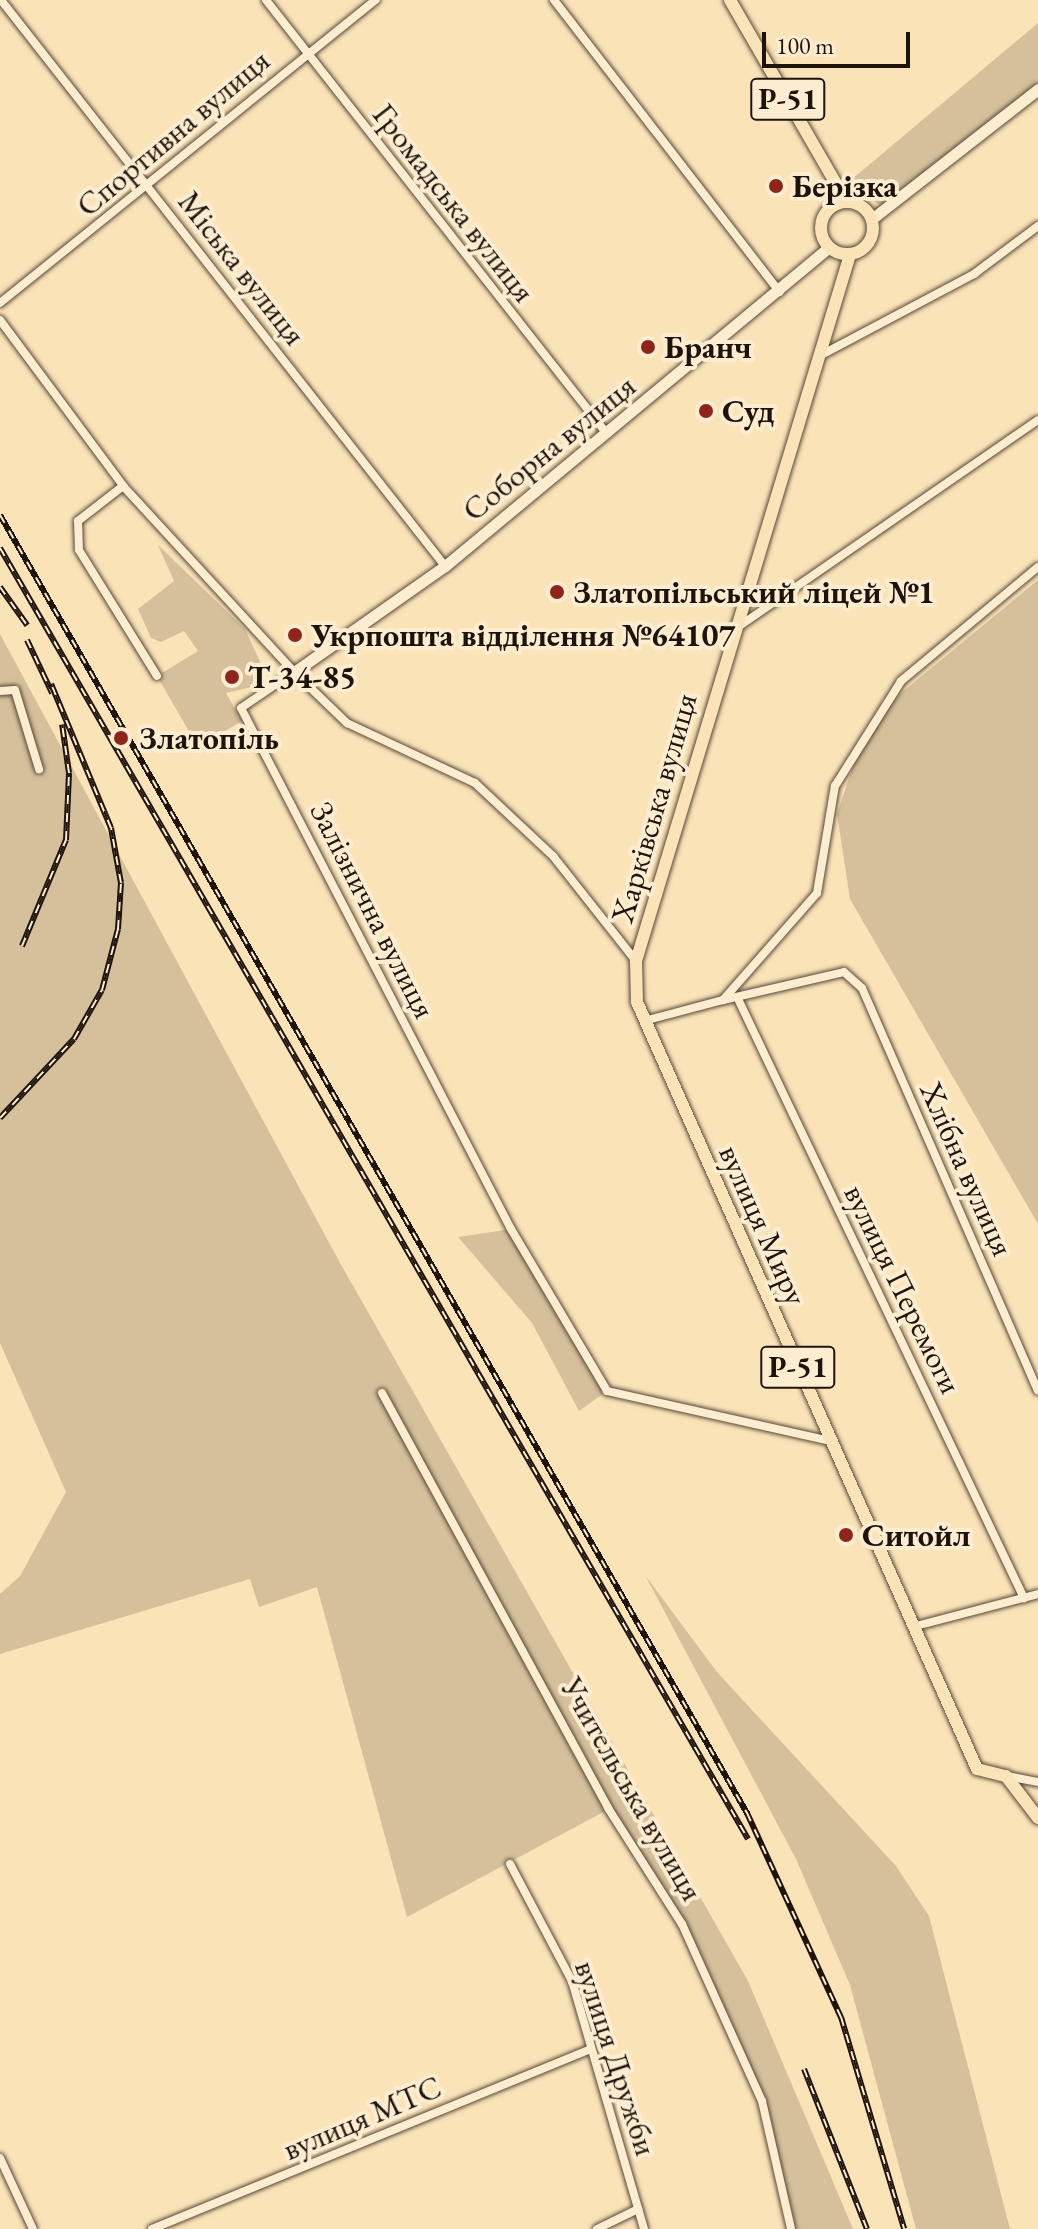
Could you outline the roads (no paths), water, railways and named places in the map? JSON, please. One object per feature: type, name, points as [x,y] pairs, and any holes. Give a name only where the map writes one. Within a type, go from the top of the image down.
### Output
[{"type":"main road","name":"Р-51","points":[[730,0],[845,199],[857,200],[873,218],[865,242],[849,258]]},
{"type":"main road","points":[[845,199],[827,218],[826,250],[849,258]]},
{"type":"main road","name":"Харківська вулиця","points":[[636,961],[734,629],[825,353],[849,258]]},
{"type":"main road","name":"вулиця Миру","points":[[636,961],[644,1021],[830,1441],[916,1626],[977,1769],[1006,1776]]},
{"type":"main road","points":[[1006,1776],[1038,1818]]},
{"type":"street","name":"Міська вулиця","points":[[1,0],[445,566]]},
{"type":"street","name":"Громадська вулиця","points":[[266,0],[607,434]]},
{"type":"street","name":"Спортивна вулиця","points":[[0,303],[150,189],[306,53],[376,0]]},
{"type":"street","points":[[554,0],[780,293]]},
{"type":"street","points":[[873,218],[1038,89]]},
{"type":"street","points":[[825,353],[974,274],[1038,226]]},
{"type":"street","name":"Соборна вулиця","points":[[294,672],[445,566],[780,293],[826,250]]},
{"type":"street","points":[[0,320],[123,486],[294,672],[347,723],[475,783],[553,856],[636,961]]},
{"type":"street","points":[[734,629],[1038,420]]},
{"type":"street","points":[[123,486],[78,521],[79,550],[157,676]]},
{"type":"street","points":[[723,1000],[817,893],[835,786],[901,681],[1038,567]]},
{"type":"street","name":"Залізнична вулиця","points":[[294,672],[241,708],[511,1229],[607,1391],[830,1441]]},
{"type":"street","points":[[0,691],[15,690],[39,769]]},
{"type":"street","name":"Хлібна вулиця","points":[[739,1001],[844,972],[862,988],[1038,1390]]},
{"type":"street","points":[[644,1021],[723,1000],[739,1001]]},
{"type":"street","name":"вулиця Перемоги","points":[[739,1001],[1024,1598]]},
{"type":"street","name":"Учительська вулиця","points":[[382,1393],[608,1808],[682,1924],[762,2101],[791,2229]]},
{"type":"street","points":[[916,1626],[1038,1594]]},
{"type":"street","points":[[1006,1776],[1038,1782]]},
{"type":"street","name":"вулиця Дружби","points":[[510,1864],[572,1981],[644,2229]]},
{"type":"street","name":"вулиця МТС","points":[[152,2229],[590,2049]]},
{"type":"street","points":[[0,2158],[33,2229]]},
{"type":"street","points":[[597,2229],[638,2209]]},
{"type":"railway","points":[[0,515],[747,1813],[841,2017],[904,2229]]},
{"type":"railway","points":[[0,548],[748,1839]]},
{"type":"railway","points":[[0,587],[27,625]]},
{"type":"railway","points":[[27,640],[52,693]]},
{"type":"railway","points":[[0,1118],[74,1039],[102,990],[118,929],[121,883],[111,828],[51,684]]},
{"type":"railway","points":[[22,946],[66,840],[69,773],[62,724]]},
{"type":"railway","points":[[804,2069],[867,2229]]},
{"type":"place","name":"Берізка","points":[[776,186]]},
{"type":"place","name":"Бранч","points":[[648,347]]},
{"type":"place","name":"Суд","points":[[706,411]]},
{"type":"place","name":"Златопільський ліцей №1","points":[[557,592]]},
{"type":"place","name":"Укрпошта відділення №64107","points":[[295,635]]},
{"type":"place","name":"Т-34-85","points":[[232,677]]},
{"type":"place","name":"Златопіль","points":[[121,738]]},
{"type":"place","name":"Ситойл","points":[[846,1535]]}]
